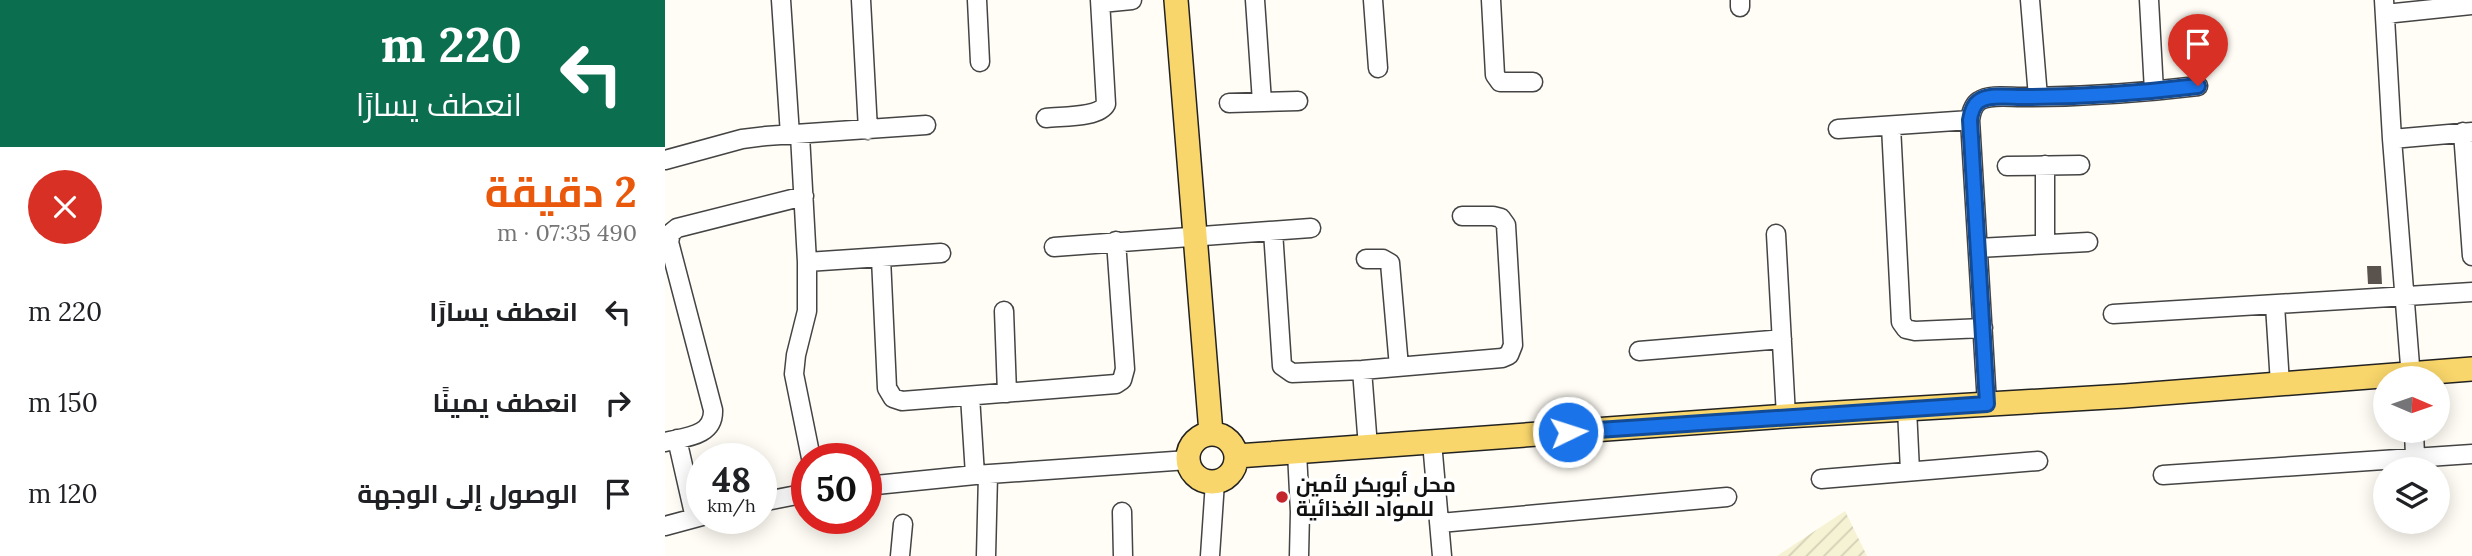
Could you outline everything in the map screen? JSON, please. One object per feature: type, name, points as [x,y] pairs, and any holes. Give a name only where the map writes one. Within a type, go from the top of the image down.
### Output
[{"type":"main road","points":[[1176,0],[1211,433]]},
{"type":"main road","points":[[2450,372],[2472,369]]},
{"type":"main road","points":[[1237,456],[1786,416],[2373,378]]},
{"type":"main road","points":[[1211,433],[1219,434],[1231,442],[1237,456],[1233,471],[1228,477],[1215,482],[1197,477],[1188,460],[1191,445],[1203,435],[1211,433]]},
{"type":"street","points":[[781,0],[804,196],[807,311],[794,374],[808,443]]},
{"type":"street","points":[[861,0],[868,130]]},
{"type":"street","points":[[977,0],[980,62]]},
{"type":"street","points":[[1046,118],[1095,113],[1105,108],[1107,103],[1100,1],[1132,0]]},
{"type":"street","points":[[1255,0],[1262,102]]},
{"type":"street","points":[[1373,0],[1378,68]]},
{"type":"street","points":[[1492,0],[1495,75],[1500,82],[1533,82]]},
{"type":"street","points":[[2030,0],[2038,97]]},
{"type":"street","points":[[2149,0],[2154,91]]},
{"type":"street","points":[[2410,366],[2392,139],[2385,7],[2461,4]]},
{"type":"street","points":[[1987,404],[1970,120],[1972,110],[1979,101],[1991,97],[2154,91],[2198,86]]},
{"type":"street","points":[[1229,103],[1298,101]]},
{"type":"street","points":[[1838,130],[1970,120]]},
{"type":"street","points":[[665,160],[741,139],[926,125]]},
{"type":"street","points":[[1891,126],[1901,322],[1906,329],[1915,331],[1983,328]]},
{"type":"street","points":[[2392,139],[2468,132],[2472,256]]},
{"type":"street","points":[[2045,165],[2045,243]]},
{"type":"street","points":[[2007,166],[2080,165]]},
{"type":"street","points":[[686,481],[671,440],[704,431],[711,426],[713,410],[669,242],[671,233],[677,228],[804,196]]},
{"type":"street","points":[[1273,231],[1282,366],[1292,373],[1502,358],[1512,351],[1506,225],[1501,218],[1493,216],[1462,216]]},
{"type":"street","points":[[1054,247],[1311,228]]},
{"type":"street","points":[[1776,234],[1786,416]]},
{"type":"street","points":[[881,258],[887,388],[893,398],[902,401],[1116,384],[1122,380],[1125,369],[1116,241]]},
{"type":"street","points":[[1978,248],[2088,242]]},
{"type":"street","points":[[807,262],[941,253]]},
{"type":"street","points":[[1366,259],[1384,259],[1390,262],[1399,367]]},
{"type":"street","points":[[2113,314],[2472,292]]},
{"type":"street","points":[[2274,305],[2280,384]]},
{"type":"street","points":[[1004,311],[1007,393]]},
{"type":"street","points":[[1639,351],[1782,339]]},
{"type":"street","points":[[1362,370],[1368,447]]},
{"type":"street","points":[[970,396],[981,475],[986,556]]},
{"type":"street","points":[[1906,409],[1910,471]]},
{"type":"street","points":[[1432,442],[1442,556]]},
{"type":"street","points":[[2414,443],[2415,457],[2472,454]]},
{"type":"street","points":[[1297,452],[1299,556]]},
{"type":"street","points":[[882,484],[1188,460]]},
{"type":"street","points":[[2163,475],[2373,460]]},
{"type":"street","points":[[1821,479],[2038,461]]},
{"type":"street","points":[[1210,556],[1215,482]]},
{"type":"street","points":[[1440,523],[1727,496]]},
{"type":"street","points":[[1122,512],[1123,556]]},
{"type":"street","points":[[665,526],[686,520]]},
{"type":"street","points":[[900,556],[903,524]]},
{"type":"shaded area","points":[[1845,511],[1867,556],[1777,556]]},
{"type":"building","points":[[2367,266],[2381,266],[2382,284],[2368,284]]},
{"type":"place","name":"محل أبوبكر لأمين للمواد الغذائية","points":[[1282,497]]},
{"type":"route","points":[[1568,432],[1987,404],[1970,120],[1972,110],[1979,101],[1991,97],[2154,91],[2198,86]]}]
